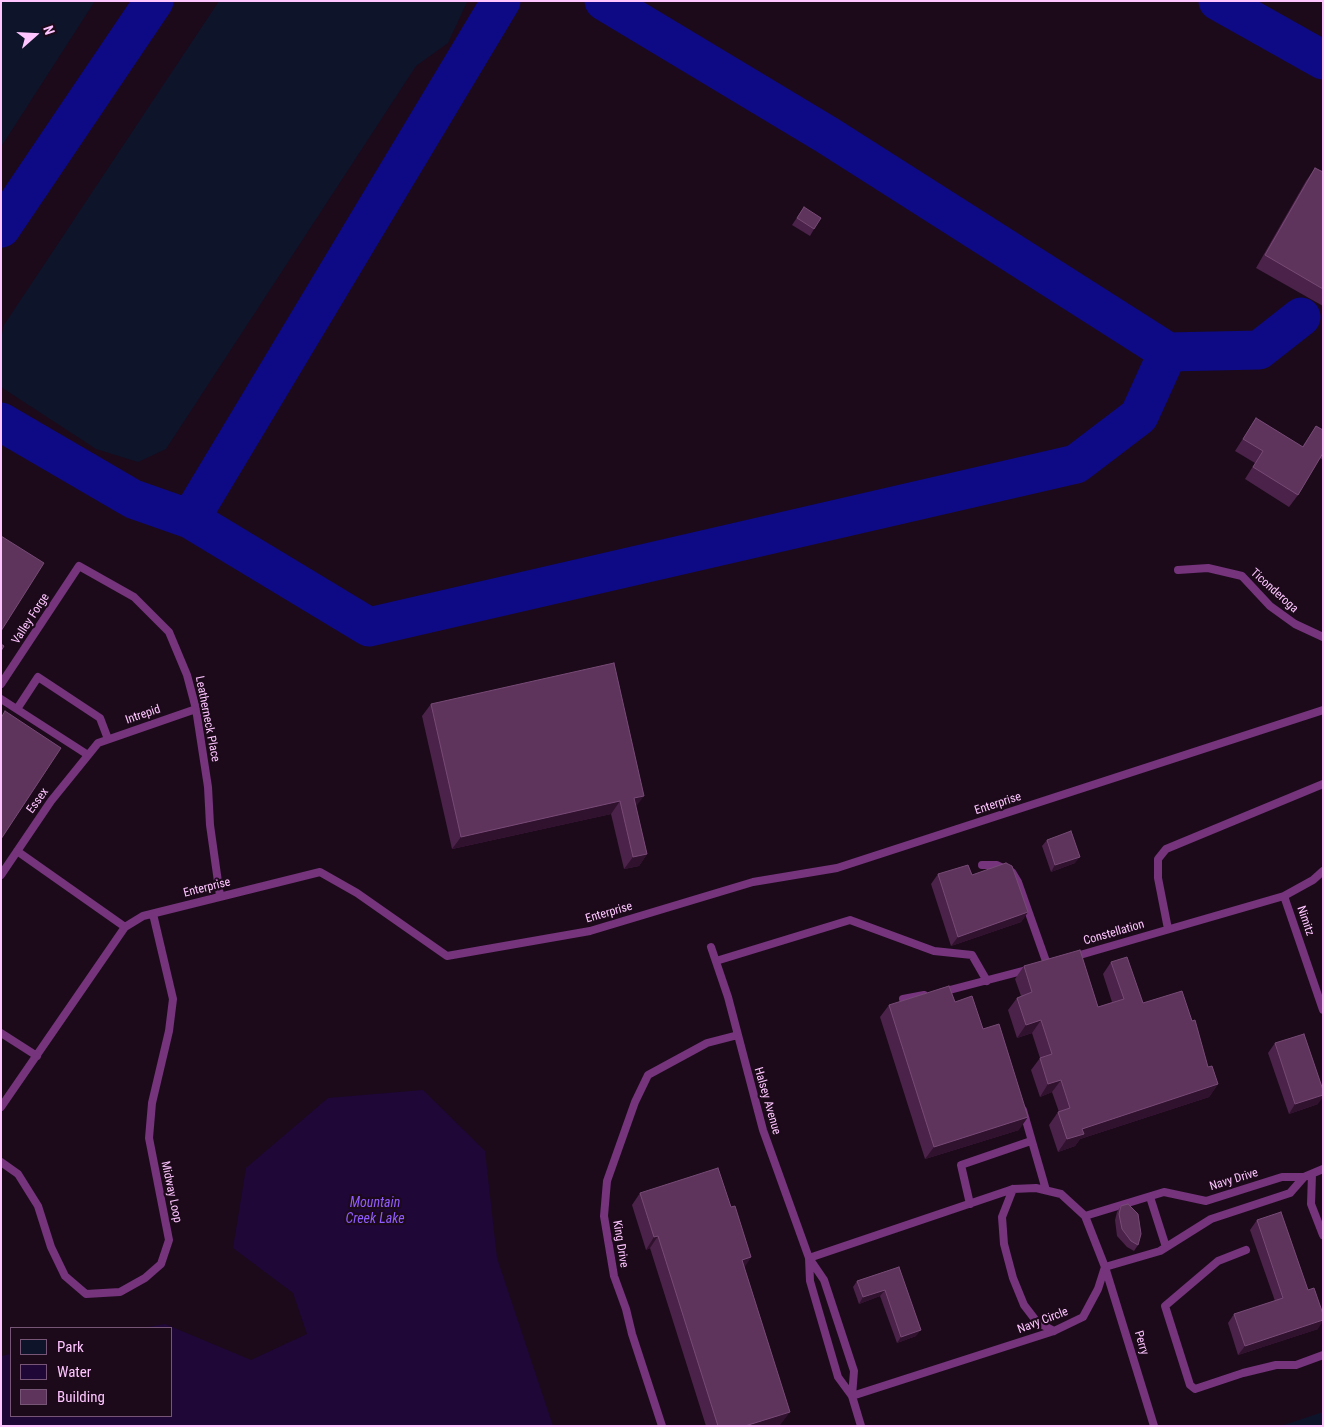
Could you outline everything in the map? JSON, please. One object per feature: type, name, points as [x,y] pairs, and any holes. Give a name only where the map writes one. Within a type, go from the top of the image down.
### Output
[{"type":"lane","name":"Valley Forge","points":[[1,684],[79,566]]},
{"type":"lane","name":"Leatherneck Place","points":[[79,566],[134,597],[170,632],[187,675],[196,709],[208,788],[210,826],[220,896]]},
{"type":"lane","name":"Ticonderoga","points":[[1178,570],[1208,568],[1242,576],[1270,606],[1295,624],[1323,637]]},
{"type":"lane","points":[[17,709],[38,677],[100,718],[108,739]]},
{"type":"lane","points":[[1,699],[88,755]]},
{"type":"lane","name":"Intrepid","points":[[98,743],[196,709]]},
{"type":"lane","name":"Enterprise","points":[[1,1107],[125,927],[143,916],[320,872],[357,893],[447,956],[590,931],[753,882],[837,868],[1323,710]]},
{"type":"lane","name":"Essex","points":[[1,875],[50,801],[98,743]]},
{"type":"lane","points":[[1168,930],[1158,878],[1158,859],[1166,849],[1323,784]]},
{"type":"lane","points":[[18,851],[125,927]]},
{"type":"lane","points":[[982,865],[997,865],[1012,872],[1018,882],[1047,964]]},
{"type":"lane","name":"Constellation","points":[[1065,959],[1284,896],[1313,880],[1323,871]]},
{"type":"lane","name":"Nimitz","points":[[1284,896],[1323,1010]]},
{"type":"lane","name":"Midway Loop","points":[[1,1162],[18,1174],[38,1206],[51,1247],[65,1276],[86,1294],[120,1292],[146,1278],[161,1264],[169,1240],[149,1138],[152,1103],[169,1030],[173,999],[153,914]]},
{"type":"lane","points":[[716,961],[850,920],[934,951],[972,955],[987,981]]},
{"type":"lane","name":"Halsey Avenue","points":[[711,947],[738,1035],[763,1130],[810,1258],[824,1280],[854,1372],[852,1396]]},
{"type":"lane","points":[[904,999],[956,990],[1056,961]]},
{"type":"lane","points":[[1,1034],[37,1056]]},
{"type":"lane","name":"King Drive","points":[[662,1426],[614,1276],[604,1216],[607,1181],[635,1102],[648,1075],[682,1055],[707,1044],[738,1035]]},
{"type":"lane","points":[[1020,1097],[1046,1190]]},
{"type":"lane","points":[[970,1204],[961,1165],[1031,1141]]},
{"type":"lane","name":"Navy Drive","points":[[1085,1216],[1164,1192],[1206,1201],[1282,1177],[1308,1175],[1323,1169]]},
{"type":"lane","points":[[1308,1175],[1311,1204],[1323,1235]]},
{"type":"lane","name":"Navy Drive","points":[[1105,1267],[1166,1247],[1211,1219],[1290,1193],[1308,1175]]},
{"type":"lane","points":[[810,1258],[1013,1189],[1036,1188],[1060,1194],[1085,1216],[1105,1267]]},
{"type":"lane","points":[[1013,1189],[1002,1217],[1004,1244],[1013,1278],[1024,1305],[1037,1322],[1054,1331]]},
{"type":"lane","points":[[1150,1197],[1166,1247]]},
{"type":"lane","points":[[1246,1250],[1218,1261],[1165,1306],[1190,1385],[1195,1389],[1243,1373],[1276,1365],[1296,1365],[1323,1356]]},
{"type":"lane","name":"Halsey Avenue","points":[[810,1258],[810,1281],[838,1377],[852,1396],[862,1426]]},
{"type":"lane","name":"Navy Circle","points":[[852,1396],[1054,1331],[1083,1317],[1098,1289],[1105,1267]]},
{"type":"lane","name":"Perry","points":[[1105,1267],[1154,1426]]},
{"type":"lane","points":[[824,1331],[839,1326]]},
{"type":"green space","points":[[1,1],[95,1],[1,147]]},
{"type":"green space","points":[[219,1],[467,2],[448,43],[416,66],[166,449],[138,462],[96,449],[1,387],[1,338],[4,325]]},
{"type":"green space","points":[[1323,1412],[1323,1426],[1281,1426]]},
{"type":"water","name":"Mountain Creek Lake","points":[[423,1090],[485,1151],[497,1258],[553,1426],[1,1426],[1,1356],[10,1354],[10,1417],[172,1417],[172,1327],[148,1327],[165,1324],[251,1360],[307,1334],[293,1293],[233,1248],[246,1168],[328,1098]]},
{"type":"building","points":[[1315,168],[1323,172],[1323,289],[1265,255]]},
{"type":"building","points":[[804,207],[821,218],[814,229],[797,218]]},
{"type":"building","points":[[1256,418],[1303,447],[1316,426],[1323,430],[1323,453],[1298,495],[1253,467],[1263,451],[1243,439]]},
{"type":"building","points":[[1,536],[44,563],[1,631]]},
{"type":"building","points":[[614,663],[644,796],[634,798],[647,854],[633,857],[620,801],[461,837],[431,704]]},
{"type":"building","points":[[5,711],[61,748],[1,839],[1,718]]},
{"type":"building","points":[[1071,831],[1080,857],[1055,865],[1047,840]]},
{"type":"building","points":[[1006,863],[1012,866],[1028,912],[958,937],[938,874],[968,865],[972,875]]},
{"type":"building","points":[[1080,950],[1098,1007],[1124,999],[1111,962],[1127,957],[1143,1003],[1182,991],[1192,1021],[1195,1020],[1208,1067],[1212,1066],[1218,1084],[1082,1129],[1084,1134],[1067,1139],[1058,1112],[1070,1108],[1061,1080],[1048,1084],[1040,1058],[1052,1054],[1041,1020],[1026,1025],[1017,998],[1032,992],[1024,966]]},
{"type":"building","points":[[949,986],[955,1002],[972,996],[983,1029],[999,1024],[1028,1117],[934,1147],[889,1005]]},
{"type":"building","points":[[1304,1034],[1323,1095],[1295,1104],[1275,1043]]},
{"type":"building","points":[[718,1168],[731,1207],[735,1206],[751,1257],[742,1260],[790,1412],[745,1426],[718,1426],[658,1236],[654,1237],[640,1193]]},
{"type":"building","points":[[1128,1204],[1138,1214],[1141,1234],[1138,1245],[1131,1241],[1122,1229],[1119,1214],[1121,1206]]},
{"type":"building","points":[[1281,1212],[1308,1290],[1314,1288],[1323,1314],[1323,1320],[1245,1346],[1234,1314],[1283,1298],[1257,1220]]},
{"type":"building","points":[[899,1267],[921,1330],[901,1337],[885,1290],[863,1297],[857,1281]]},
{"type":"taxiway","points":[[1,228],[154,1]]},
{"type":"taxiway","points":[[1,422],[133,499],[190,519],[501,1]]},
{"type":"taxiway","points":[[604,1],[827,135],[1168,352],[1259,350],[1301,317]]},
{"type":"taxiway","points":[[1218,1],[1323,60]]},
{"type":"taxiway","points":[[190,519],[369,627],[1076,464],[1139,416],[1168,352]]}]
